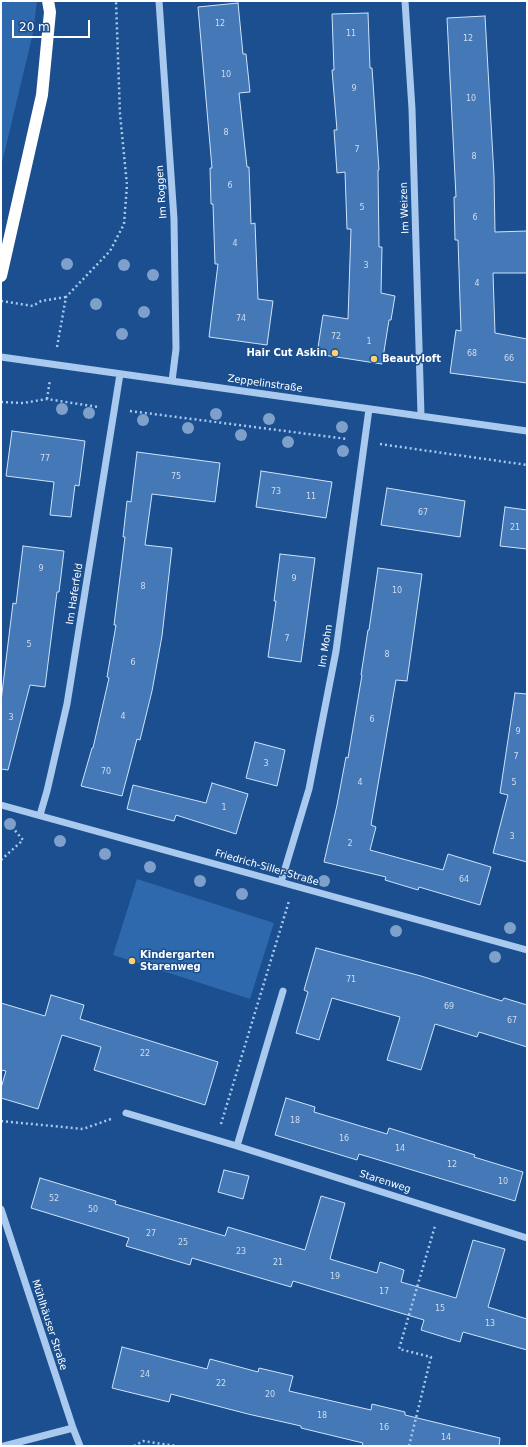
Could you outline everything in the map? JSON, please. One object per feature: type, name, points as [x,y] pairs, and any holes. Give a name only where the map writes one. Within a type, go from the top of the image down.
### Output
[{"type":"highway","points":[[1,276],[42,95],[50,12],[48,1]]},
{"type":"street","name":"Im Roggen","points":[[158,1],[174,219],[176,349],[172,381]]},
{"type":"street","name":"Im Weizen","points":[[406,1],[412,109],[421,415]]},
{"type":"street","name":"Zeppelinstraße","points":[[1,357],[527,430]]},
{"type":"street","name":"Im Haferfeld","points":[[40,816],[48,792],[67,704],[120,374]]},
{"type":"street","name":"Im Mohn","points":[[281,882],[309,789],[336,651],[366,442],[369,409]]},
{"type":"street","name":"Friedrich-Siller-Straße","points":[[1,805],[527,950]]},
{"type":"street","points":[[237,1146],[283,991]]},
{"type":"street","name":"Starenweg","points":[[126,1113],[216,1139],[527,1238]]},
{"type":"street","name":"Mühlhäuser Straße","points":[[1,1209],[80,1446]]},
{"type":"street","points":[[4,1446],[73,1428]]},
{"type":"path","points":[[47,399],[66,297],[110,251],[124,224],[127,185],[120,114],[116,1]]},
{"type":"path","points":[[1,302],[33,306],[41,301],[66,297]]},
{"type":"path","points":[[1,402],[23,403],[47,399],[527,465]]},
{"type":"path","points":[[1,860],[23,840]]},
{"type":"path","points":[[216,1139],[294,886]]},
{"type":"path","points":[[1,1121],[83,1129],[126,1113]]},
{"type":"path","points":[[410,1446],[431,1357],[400,1349],[440,1210]]},
{"type":"path","points":[[134,1446],[143,1441],[177,1446]]},
{"type":"shaded area","points":[[1,1],[37,1],[33,33],[1,167]]},
{"type":"shaded area","points":[[137,879],[274,923],[250,999],[113,955]]},
{"type":"building","points":[[238,3],[243,54],[246,54],[250,92],[239,93],[247,167],[249,167],[251,224],[255,223],[258,299],[273,301],[267,345],[209,337],[218,264],[215,264],[213,204],[211,204],[210,168],[212,168],[198,7]]},
{"type":"building","points":[[368,13],[370,68],[372,68],[379,170],[379,247],[382,247],[381,293],[395,296],[391,320],[389,320],[382,364],[317,354],[323,315],[348,319],[351,229],[347,229],[345,172],[337,173],[334,130],[337,130],[332,70],[334,70],[332,14]]},
{"type":"building","points":[[485,16],[494,176],[495,232],[527,231],[527,273],[493,273],[495,333],[527,339],[527,383],[450,373],[456,330],[461,331],[458,240],[455,240],[454,197],[456,197],[447,18]]},
{"type":"building","points":[[12,431],[85,441],[79,486],[75,485],[71,517],[50,515],[54,482],[6,476]]},
{"type":"building","points":[[137,452],[220,463],[215,502],[152,494],[145,545],[172,548],[162,636],[152,691],[140,740],[137,739],[122,796],[81,786],[93,748],[109,678],[107,677],[116,625],[114,625],[125,537],[123,537],[127,501],[131,502]]},
{"type":"building","points":[[261,471],[332,482],[326,518],[256,507]]},
{"type":"building","points":[[387,488],[465,501],[460,537],[381,525]]},
{"type":"building","points":[[505,507],[527,510],[527,549],[500,546]]},
{"type":"building","points":[[23,546],[64,551],[59,592],[57,592],[45,687],[30,685],[8,770],[1,769],[1,701],[13,603],[16,604]]},
{"type":"building","points":[[280,554],[315,558],[301,662],[268,657],[276,601],[274,601]]},
{"type":"building","points":[[378,568],[422,574],[407,681],[396,680],[371,825],[376,827],[370,850],[443,870],[448,854],[491,867],[480,905],[419,887],[418,890],[385,880],[386,877],[324,862],[346,757],[348,758]]},
{"type":"building","points":[[515,693],[527,694],[527,862],[493,853],[508,795],[500,793]]},
{"type":"building","points":[[255,742],[285,750],[277,786],[246,778]]},
{"type":"building","points":[[212,783],[248,794],[236,834],[176,815],[174,821],[127,809],[133,785],[206,803]]},
{"type":"building","points":[[316,948],[421,976],[502,1001],[504,998],[527,1005],[527,1047],[479,1032],[477,1037],[435,1024],[421,1070],[387,1060],[400,1017],[332,998],[319,1040],[296,1033],[308,992],[304,990]]},
{"type":"building","points":[[51,995],[84,1005],[80,1019],[218,1062],[205,1105],[94,1070],[101,1047],[62,1035],[38,1109],[1,1098],[1,1088],[6,1071],[1,1070],[1,1003],[45,1016]]},
{"type":"building","points":[[286,1098],[315,1107],[314,1112],[387,1134],[389,1128],[523,1172],[515,1201],[359,1154],[357,1160],[275,1135]]},
{"type":"building","points":[[224,1170],[249,1176],[243,1199],[218,1192]]},
{"type":"building","points":[[40,1178],[116,1201],[115,1204],[225,1236],[228,1227],[305,1250],[321,1196],[345,1203],[330,1259],[377,1273],[380,1262],[404,1270],[401,1282],[456,1298],[473,1240],[505,1249],[488,1307],[527,1319],[527,1350],[463,1332],[460,1342],[421,1330],[424,1320],[293,1281],[291,1287],[192,1258],[190,1265],[126,1246],[129,1238],[31,1208]]},
{"type":"building","points":[[122,1347],[207,1369],[210,1359],[258,1372],[259,1368],[293,1376],[289,1391],[371,1410],[372,1404],[405,1412],[405,1415],[500,1438],[499,1446],[362,1446],[363,1443],[301,1428],[301,1426],[171,1394],[169,1402],[112,1388]]},
{"type":"place","name":"Hair Cut Askin","points":[[335,353]]},
{"type":"place","name":"Beautyloft","points":[[374,359]]},
{"type":"place","name":"Kindergarten Starenweg","points":[[132,961]]}]
